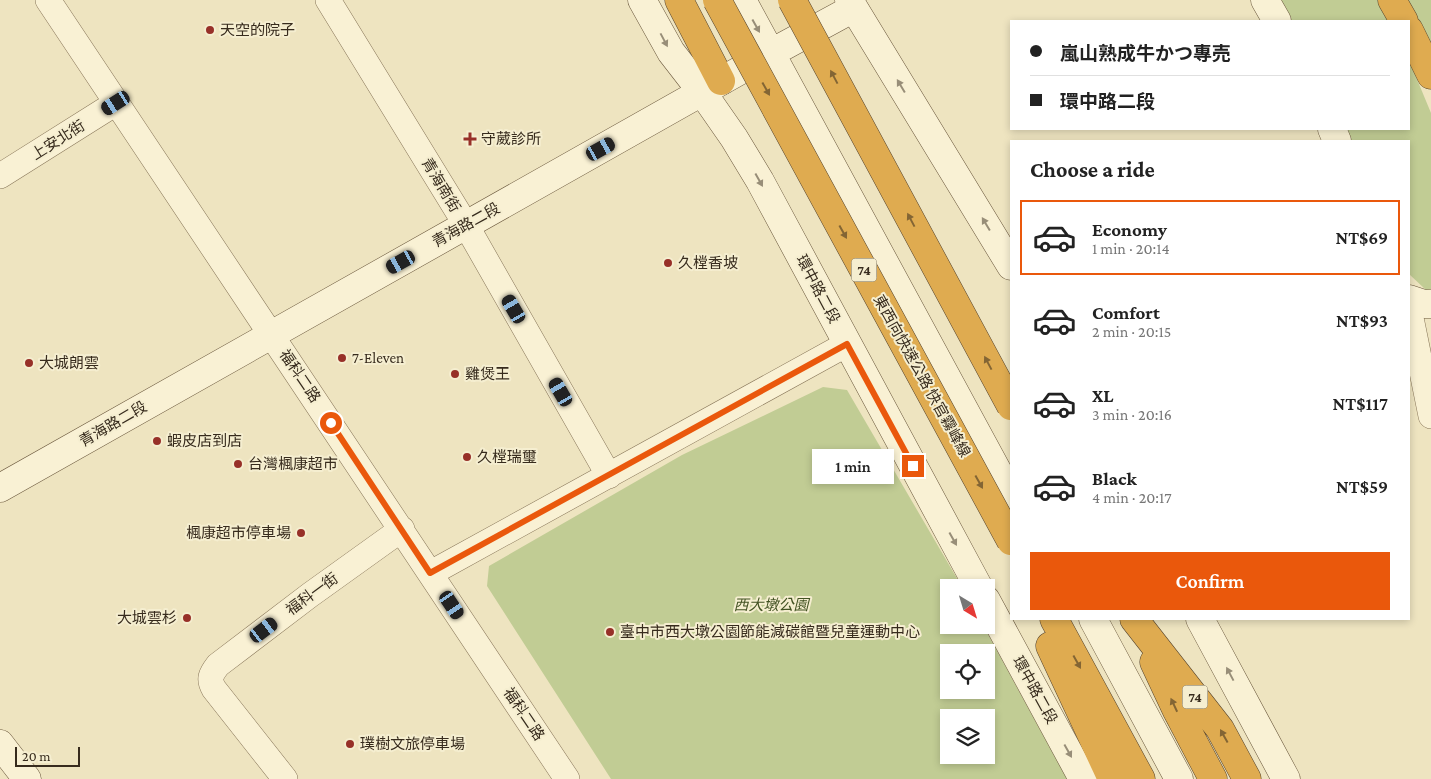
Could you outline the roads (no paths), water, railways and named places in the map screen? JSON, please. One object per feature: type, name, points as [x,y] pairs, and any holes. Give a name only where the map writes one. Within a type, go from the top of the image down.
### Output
[{"type":"highway","points":[[679,0],[712,87]]},
{"type":"highway","name":"東西向快速公路 快官霧峰線","points":[[717,0],[1002,502],[1010,537]]},
{"type":"highway","points":[[792,0],[1010,404]]},
{"type":"highway","points":[[1392,0],[1403,20]]},
{"type":"highway","points":[[1410,32],[1431,75]]},
{"type":"highway","name":"74","points":[[1002,502],[1010,546]]},
{"type":"highway","points":[[1039,620],[1054,656],[1112,779]]},
{"type":"highway","points":[[1055,620],[1141,779]]},
{"type":"highway","name":"74","points":[[1134,620],[1177,711],[1213,779]]},
{"type":"highway","name":"74","points":[[1135,620],[1220,729],[1247,779]]},
{"type":"street","name":"福科二路","points":[[48,0],[567,779]]},
{"type":"street","name":"青海南街","points":[[328,0],[466,225],[609,476]]},
{"type":"street","points":[[642,0],[671,52],[712,87]]},
{"type":"street","points":[[742,0],[778,49],[1010,464]]},
{"type":"street","points":[[762,0],[778,49],[1002,502]]},
{"type":"street","points":[[1265,0],[1275,20]]},
{"type":"street","name":"青海路二段","points":[[0,488],[712,87],[852,4]]},
{"type":"street","points":[[852,4],[1010,264]]},
{"type":"street","name":"環中路二段","points":[[712,87],[734,138],[760,181],[974,579]]},
{"type":"street","name":"上安北街","points":[[0,176],[116,103]]},
{"type":"street","points":[[1410,299],[1424,304],[1431,304]]},
{"type":"street","points":[[1410,313],[1431,416]]},
{"type":"street","points":[[430,573],[847,344]]},
{"type":"street","name":"福科一街","points":[[285,779],[214,689],[210,682],[211,674],[218,665],[248,642],[402,529]]},
{"type":"street","name":"環中路二段","points":[[995,616],[1084,779]]},
{"type":"street","points":[[1079,620],[1162,779]]},
{"type":"street","points":[[1094,620],[1179,779]]},
{"type":"street","points":[[1201,620],[1286,779]]},
{"type":"street","points":[[0,744],[27,779]]},
{"type":"place","name":"天空的院子","points":[[210,30]]},
{"type":"place","name":"守葳診所","points":[[470,139]]},
{"type":"place","name":"久樘香坡","points":[[668,263]]},
{"type":"place","name":"7-Eleven","points":[[342,358]]},
{"type":"place","name":"大城朗雲","points":[[29,363]]},
{"type":"place","name":"雞煲王","points":[[455,374]]},
{"type":"place","name":"蝦皮店到店","points":[[157,441]]},
{"type":"place","name":"久樘瑞璽","points":[[467,457]]},
{"type":"place","name":"台灣楓康超市","points":[[238,464]]},
{"type":"place","name":"楓康超市停車場","points":[[301,533]]},
{"type":"place","name":"大城雲杉","points":[[187,618]]},
{"type":"place","name":"臺中市西大墩公園節能減碳館暨兒童運動中心","points":[[610,632]]},
{"type":"place","name":"璞樹文旅停車場","points":[[350,744]]},
{"type":"park label","name":"西大墩公園","points":[[771,605]]}]
